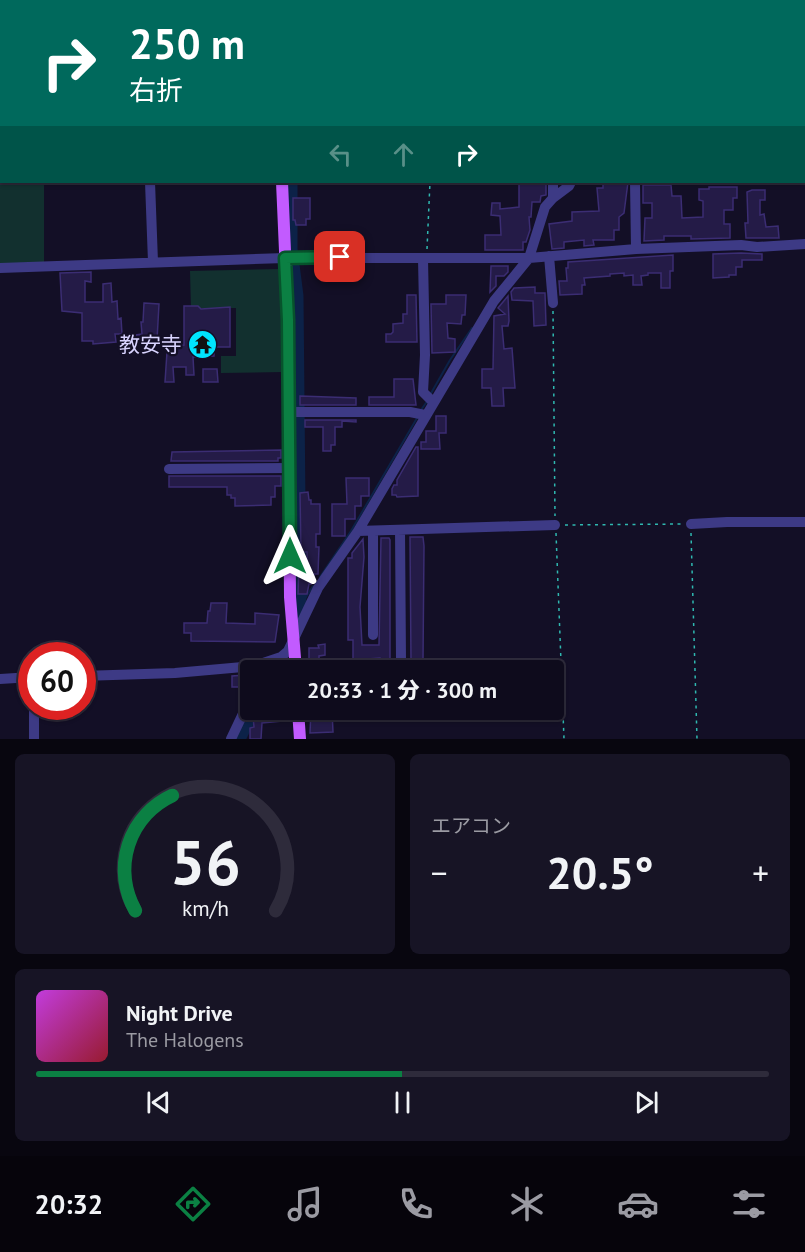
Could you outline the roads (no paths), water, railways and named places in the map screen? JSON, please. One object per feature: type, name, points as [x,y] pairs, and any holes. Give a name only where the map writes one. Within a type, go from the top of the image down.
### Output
[{"type":"main road","points":[[282,183],[289,258],[288,320],[294,412],[290,468],[290,597],[295,660]]},
{"type":"main road","points":[[299,720],[300,739]]},
{"type":"street","points":[[150,183],[153,262]]},
{"type":"street","points":[[553,183],[553,198]]},
{"type":"street","points":[[277,660],[288,651],[318,588],[358,531],[494,301],[529,258],[546,207],[570,183]]},
{"type":"street","points":[[635,183],[636,249]]},
{"type":"street","points":[[0,268],[289,258],[529,258],[636,249],[741,245],[757,248],[805,244]]},
{"type":"street","points":[[549,256],[553,303]]},
{"type":"street","points":[[425,259],[423,392],[433,402]]},
{"type":"street","points":[[294,412],[410,412],[425,415]]},
{"type":"street","points":[[169,469],[290,468]]},
{"type":"street","points":[[691,524],[805,522]]},
{"type":"street","points":[[358,531],[555,525]]},
{"type":"street","points":[[400,530],[400,660]]},
{"type":"street","points":[[373,531],[373,635]]},
{"type":"street","points":[[96,675],[240,668]]},
{"type":"street","points":[[0,679],[18,678]]},
{"type":"street","points":[[34,720],[34,739]]},
{"type":"street","points":[[231,739],[240,720]]},
{"type":"waterway","points":[[290,183],[290,249],[296,296],[299,608],[297,612]]},
{"type":"waterway","points":[[430,395],[472,328]]},
{"type":"waterway","points":[[421,410],[428,400]]},
{"type":"waterway","points":[[320,577],[351,531],[417,418]]},
{"type":"waterway","points":[[299,608],[313,586]]},
{"type":"waterway","points":[[238,739],[247,720]]},
{"type":"place","name":"教安寺","points":[[203,345]]}]
